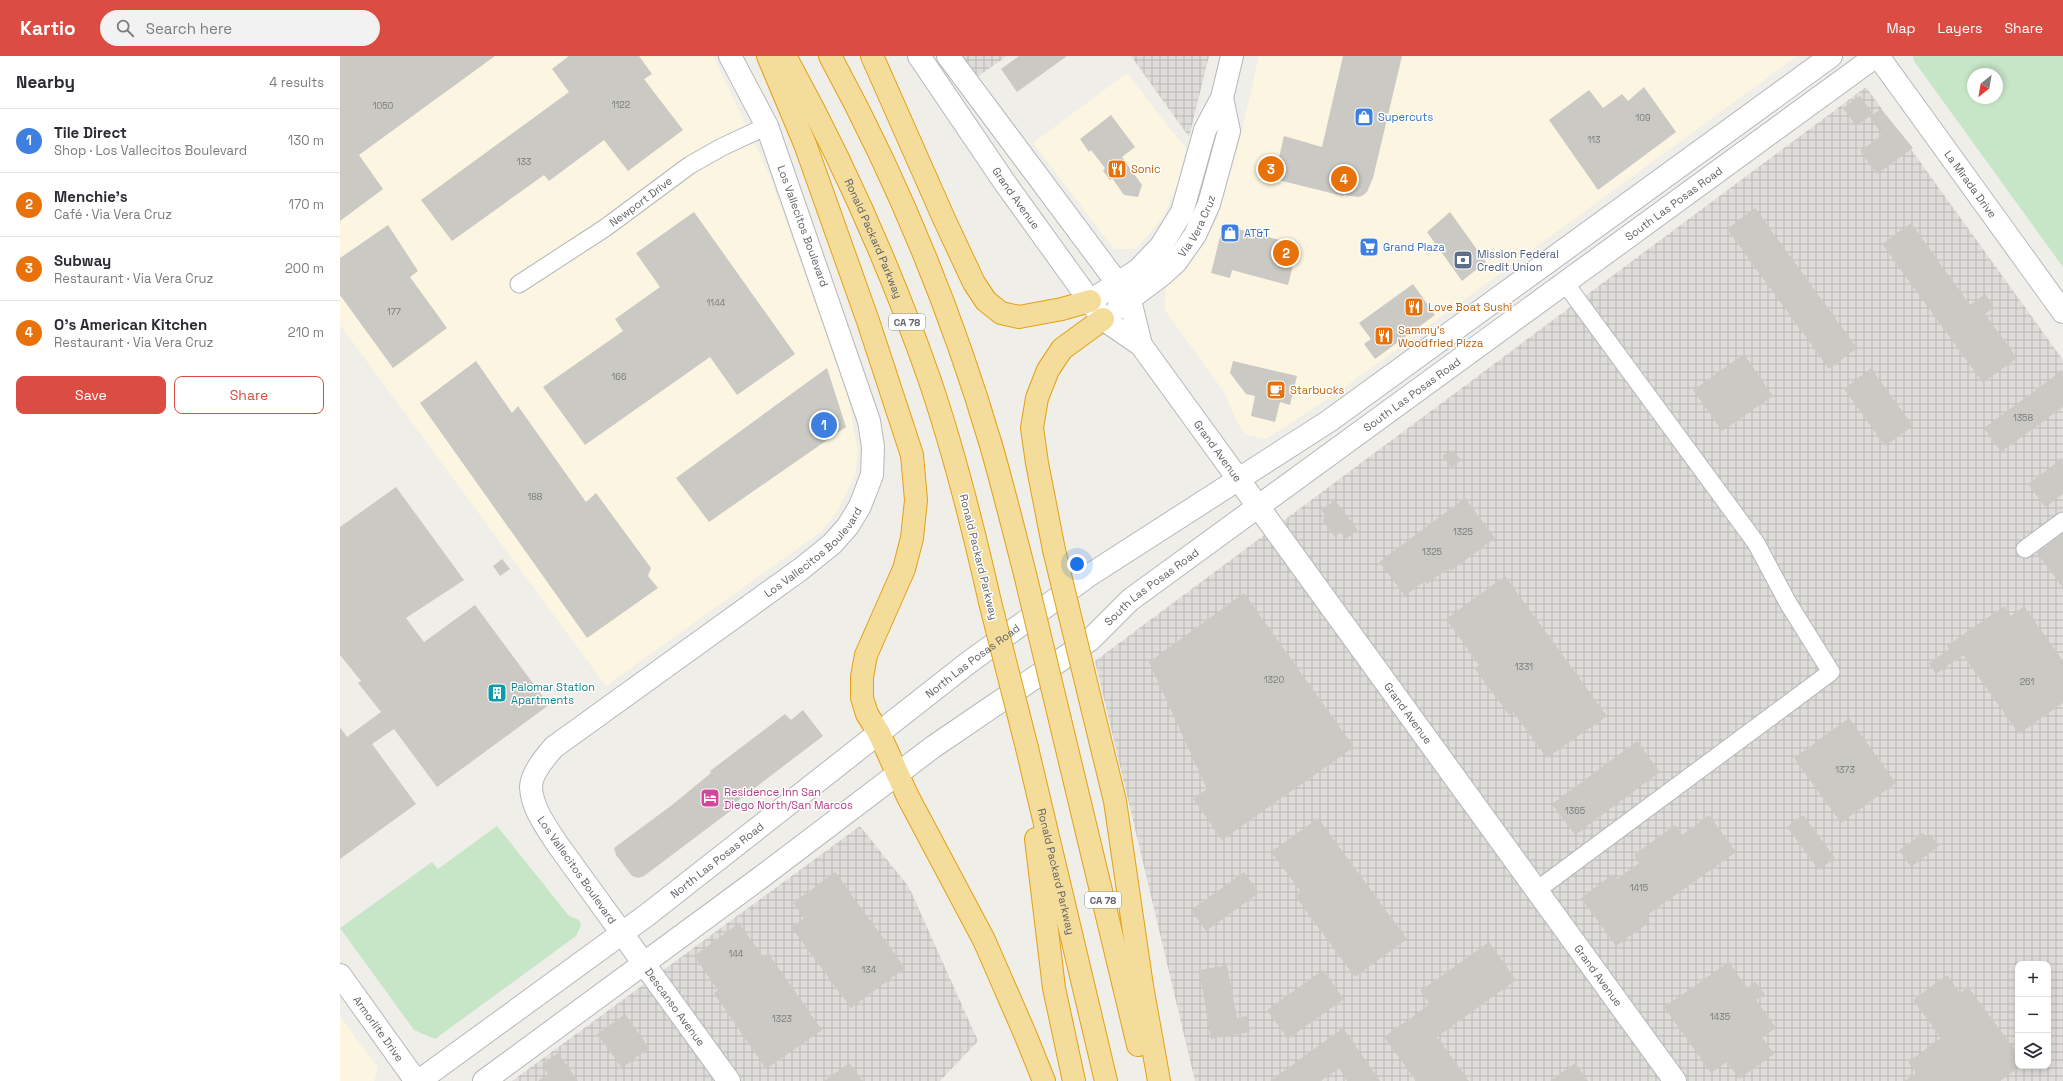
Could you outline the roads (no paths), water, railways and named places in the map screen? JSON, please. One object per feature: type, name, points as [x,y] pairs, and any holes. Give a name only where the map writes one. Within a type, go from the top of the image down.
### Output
[{"type":"highway","points":[[768,56],[805,144],[868,321],[912,455],[916,500],[912,538],[904,569],[866,655],[862,677],[862,698],[867,714],[879,734],[897,773],[984,940],[1044,1081]]},
{"type":"highway","name":"Ronald Packard Parkway","points":[[785,56],[816,112],[859,202],[929,378],[973,530],[1027,748],[1106,1081]]},
{"type":"highway","name":"CA 78","points":[[830,56],[890,175],[928,263],[961,352],[991,445],[1025,574],[1147,1081]]},
{"type":"highway","points":[[872,56],[944,221],[974,283],[986,301],[1001,313],[1019,317],[1062,309],[1090,301]]},
{"type":"highway","points":[[1103,319],[1062,349],[1048,370],[1037,398],[1032,428],[1037,463],[1054,550],[1115,801],[1142,986],[1159,1081]]},
{"type":"highway","points":[[1027,748],[1054,988],[1074,1081]]},
{"type":"main road","name":"Los Vallecitos Boulevard","points":[[621,933],[538,814],[531,786],[539,764],[554,747],[801,569],[832,544],[848,526],[860,506],[872,475],[873,447],[869,421],[767,126],[730,56]]},
{"type":"main road","name":"Grand Avenue","points":[[919,56],[1005,183],[1103,319],[1141,345]]},
{"type":"main road","name":"Grand Avenue","points":[[948,56],[1124,292],[1141,345],[1675,1081]]},
{"type":"main road","name":"Via Vera Cruz","points":[[1103,319],[1124,292],[1138,270],[1161,246],[1182,212],[1205,130],[1222,98],[1232,56]]},
{"type":"main road","points":[[1238,480],[1329,421],[1831,56]]},
{"type":"main road","name":"South Las Posas Road","points":[[897,773],[1090,640],[1130,600],[1877,56]]},
{"type":"main road","name":"La Mirada Drive","points":[[1877,56],[2063,312]]},
{"type":"main road","name":"Via Vera Cruz","points":[[1090,301],[1124,292],[1164,274],[1176,262],[1194,235],[1209,204],[1229,131],[1222,98]]},
{"type":"main road","points":[[948,99],[969,112],[1002,148],[1007,150],[1016,147]]},
{"type":"main road","name":"North Las Posas Road","points":[[418,1081],[653,910],[968,663],[1088,576],[1238,480]]},
{"type":"main road","points":[[484,1081],[760,878],[897,773]]},
{"type":"main road","name":"Descanso Avenue","points":[[621,933],[729,1081]]},
{"type":"main road","name":"Armorlite Drive","points":[[340,976],[418,1081]]},
{"type":"street","name":"Newport Drive","points":[[519,284],[604,228],[690,166],[722,147],[767,126]]},
{"type":"street","points":[[1537,890],[1830,672],[1788,603],[1756,543],[1566,283]]},
{"type":"street","points":[[2025,549],[2063,521]]},
{"type":"place","name":"Supercuts","points":[[1364,117]]},
{"type":"place","name":"Sonic","points":[[1117,169]]},
{"type":"place","name":"Subway","points":[[1271,169]]},
{"type":"place","name":"O's American Kitchen","points":[[1344,179]]},
{"type":"place","name":"AT&T","points":[[1230,233]]},
{"type":"place","name":"Grand Plaza","points":[[1369,247]]},
{"type":"place","name":"Menchie's","points":[[1286,253]]},
{"type":"place","name":"Mission Federal Credit Union","points":[[1463,260]]},
{"type":"place","name":"Love Boat Sushi","points":[[1414,307]]},
{"type":"place","name":"Sammy's Woodfried Pizza","points":[[1384,336]]},
{"type":"place","name":"Starbucks","points":[[1276,390]]},
{"type":"place","name":"Tile Direct","points":[[824,425]]},
{"type":"place","name":"Palomar Station Apartments","points":[[497,693]]},
{"type":"place","name":"Residence Inn San Diego North/San Marcos","points":[[710,798]]}]
